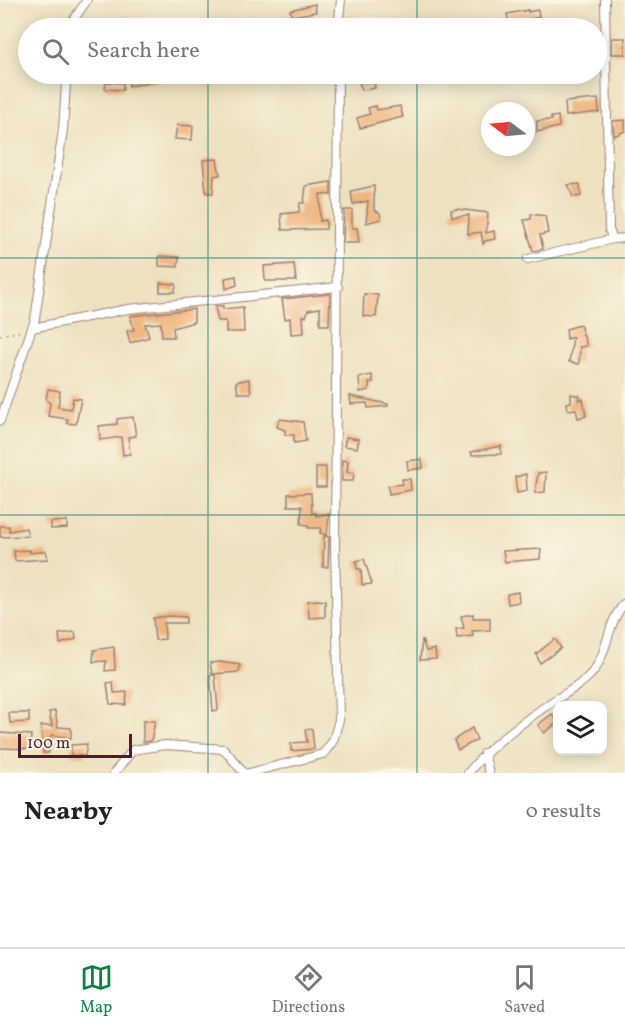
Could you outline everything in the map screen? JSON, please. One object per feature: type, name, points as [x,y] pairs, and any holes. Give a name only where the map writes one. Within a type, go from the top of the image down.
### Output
[{"type":"street","points":[[75,18],[87,0]]},
{"type":"street","points":[[339,18],[341,0]]},
{"type":"street","points":[[605,0],[605,18]]},
{"type":"street","points":[[0,421],[32,328],[63,130],[66,84]]},
{"type":"street","points":[[249,773],[323,754],[333,741],[339,720],[335,548],[338,84]]},
{"type":"street","points":[[606,84],[609,230],[614,239]]},
{"type":"street","points":[[528,259],[625,238]]},
{"type":"street","points":[[32,328],[128,309],[338,287]]},
{"type":"street","points":[[468,773],[484,753],[522,722],[587,678],[599,661],[615,616],[625,603]]},
{"type":"street","points":[[114,773],[133,750],[165,745],[224,749],[244,773]]},
{"type":"street","points":[[484,753],[489,773]]},
{"type":"path","points":[[0,335],[32,328]]},
{"type":"building","points":[[315,4],[316,12],[292,16],[290,10]]},
{"type":"building","points":[[538,10],[539,17],[508,18],[507,14]]},
{"type":"building","points":[[612,38],[625,38],[625,54],[612,54]]},
{"type":"building","points":[[106,84],[123,84],[123,90],[105,89]]},
{"type":"building","points":[[360,84],[374,84],[375,88],[362,90]]},
{"type":"building","points":[[598,99],[599,112],[566,116],[565,102]]},
{"type":"building","points":[[376,106],[377,110],[400,106],[403,117],[360,128],[357,118],[370,114],[368,108]]},
{"type":"building","points":[[558,116],[559,127],[537,132],[537,121],[552,120],[551,117]]},
{"type":"building","points":[[625,120],[625,131],[614,136],[613,121]]},
{"type":"building","points":[[177,125],[193,126],[192,140],[175,139]]},
{"type":"building","points":[[217,159],[220,175],[214,176],[213,193],[206,193],[203,160]]},
{"type":"building","points":[[331,182],[331,195],[320,194],[320,221],[326,220],[326,229],[282,230],[281,214],[299,212],[300,203],[304,203],[306,186]]},
{"type":"building","points":[[580,184],[581,196],[573,197],[568,185]]},
{"type":"building","points":[[374,186],[374,210],[380,213],[381,219],[366,223],[368,201],[353,204],[351,191]]},
{"type":"building","points":[[344,210],[352,210],[352,228],[357,228],[359,243],[343,243]]},
{"type":"building","points":[[451,210],[488,213],[486,233],[494,231],[495,239],[485,241],[483,244],[481,232],[468,234],[469,215],[452,217]]},
{"type":"building","points":[[531,214],[545,216],[548,233],[540,235],[543,249],[533,251],[524,220],[531,219]]},
{"type":"building","points":[[159,256],[179,257],[178,267],[159,266]]},
{"type":"building","points":[[294,264],[296,281],[265,281],[264,266]]},
{"type":"building","points":[[236,276],[237,285],[226,289],[225,278]]},
{"type":"building","points":[[160,283],[176,284],[175,292],[160,292]]},
{"type":"building","points":[[330,294],[329,325],[320,325],[320,308],[308,310],[306,317],[303,315],[304,333],[291,334],[290,318],[285,319],[282,299]]},
{"type":"building","points":[[364,294],[378,295],[376,317],[363,316]]},
{"type":"building","points":[[215,306],[223,306],[223,309],[243,307],[244,332],[226,332],[226,321],[218,321]]},
{"type":"building","points":[[194,309],[194,322],[173,328],[174,337],[162,337],[161,323],[145,324],[149,337],[130,343],[127,331],[134,330],[130,316]]},
{"type":"building","points":[[580,325],[587,346],[580,347],[579,364],[569,362],[573,337],[567,339],[566,329]]},
{"type":"building","points":[[372,375],[373,382],[369,383],[369,390],[360,392],[359,377]]},
{"type":"building","points":[[249,379],[251,393],[238,393],[236,382]]},
{"type":"building","points":[[48,389],[60,391],[58,407],[71,409],[73,398],[81,399],[76,424],[67,423],[68,419],[48,416],[50,403],[46,400]]},
{"type":"building","points":[[571,394],[580,396],[578,400],[583,399],[586,416],[578,418],[576,409],[568,410],[567,403],[571,402]]},
{"type":"building","points":[[350,396],[388,404],[388,406],[368,408],[367,403],[351,404]]},
{"type":"building","points":[[133,417],[136,436],[128,437],[130,454],[123,455],[121,437],[100,440],[99,426],[117,424],[117,419]]},
{"type":"building","points":[[279,419],[303,422],[306,441],[294,443],[294,435],[285,435],[285,430],[277,427]]},
{"type":"building","points":[[346,437],[359,439],[357,448],[344,446]]},
{"type":"building","points":[[501,446],[501,454],[472,455],[471,452]]},
{"type":"building","points":[[422,459],[423,468],[408,470],[407,461]]},
{"type":"building","points":[[342,460],[348,461],[347,472],[354,473],[353,481],[342,481]]},
{"type":"building","points":[[316,467],[326,467],[326,487],[316,487]]},
{"type":"building","points":[[546,472],[545,492],[535,493],[538,473]]},
{"type":"building","points":[[526,474],[527,491],[517,493],[515,477]]},
{"type":"building","points":[[402,479],[410,479],[411,490],[389,494],[388,486],[403,484]]},
{"type":"building","points":[[311,493],[312,513],[316,513],[316,516],[329,514],[327,535],[320,533],[321,528],[308,528],[308,525],[301,524],[302,506],[288,506],[288,494]]},
{"type":"building","points":[[67,521],[67,528],[51,529],[51,522]]},
{"type":"building","points":[[0,526],[9,526],[9,531],[26,528],[28,536],[0,537]]},
{"type":"building","points":[[324,536],[329,537],[328,567],[323,567]]},
{"type":"building","points":[[541,549],[540,559],[505,562],[503,551]]},
{"type":"building","points":[[30,550],[30,553],[46,551],[48,559],[15,561],[14,551]]},
{"type":"building","points":[[364,559],[372,584],[362,585],[361,569],[357,569],[356,561]]},
{"type":"building","points":[[518,592],[519,602],[508,604],[507,594]]},
{"type":"building","points":[[308,601],[325,601],[325,617],[309,618]]},
{"type":"building","points":[[473,614],[473,618],[490,618],[490,630],[472,631],[473,636],[457,638],[456,629],[464,628],[461,616]]},
{"type":"building","points":[[186,617],[186,623],[164,623],[165,639],[155,640],[153,618]]},
{"type":"building","points":[[75,632],[76,639],[60,644],[59,634]]},
{"type":"building","points":[[422,639],[426,651],[435,649],[436,659],[420,660]]},
{"type":"building","points":[[555,639],[561,648],[540,663],[536,654]]},
{"type":"building","points":[[114,647],[115,670],[105,671],[106,661],[93,662],[94,650]]},
{"type":"building","points":[[210,663],[240,665],[239,672],[212,674]]},
{"type":"building","points":[[210,675],[215,675],[218,710],[213,711]]},
{"type":"building","points":[[113,682],[114,693],[127,692],[126,705],[110,704],[107,683]]},
{"type":"building","points":[[55,711],[58,727],[71,728],[71,738],[51,735],[49,753],[43,753],[41,726],[52,726],[49,712]]},
{"type":"building","points":[[9,713],[29,713],[29,722],[10,723]]},
{"type":"building","points":[[553,715],[553,726],[544,733],[538,725]]},
{"type":"building","points":[[143,721],[155,721],[151,741],[143,742]]},
{"type":"building","points":[[472,728],[477,740],[458,750],[454,740]]},
{"type":"building","points":[[305,729],[312,729],[314,749],[291,751],[291,743],[307,742]]},
{"type":"building","points":[[0,733],[31,735],[30,749],[0,748]]},
{"type":"building","points":[[87,744],[85,756],[71,755],[71,745]]}]
